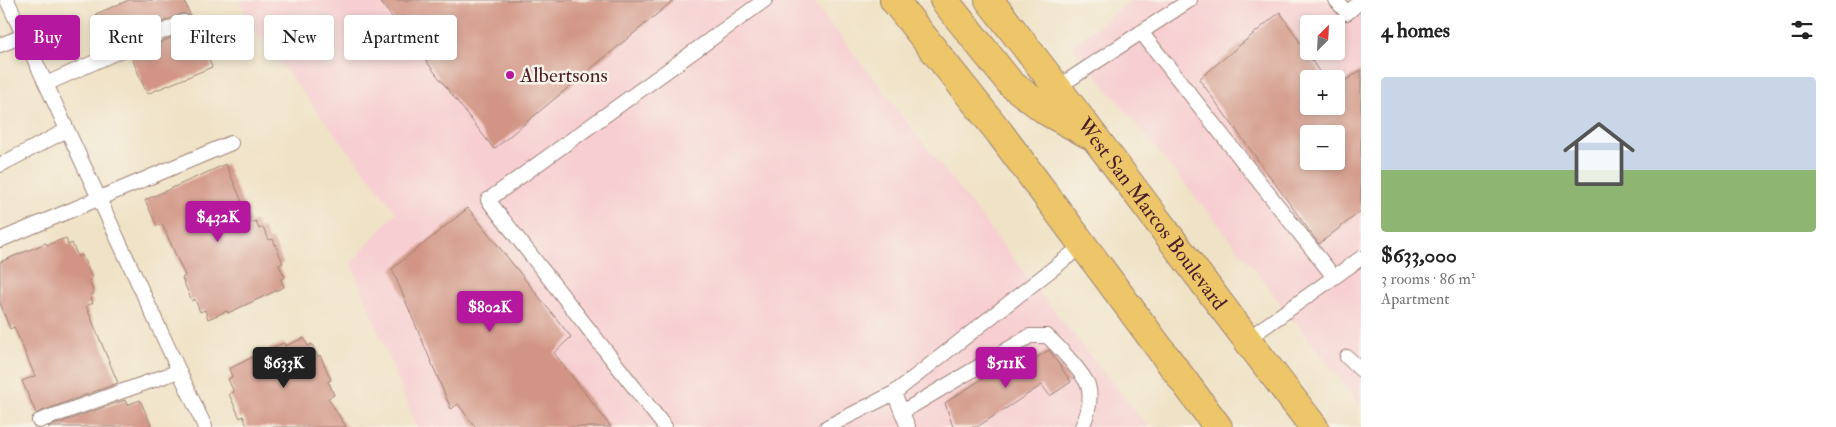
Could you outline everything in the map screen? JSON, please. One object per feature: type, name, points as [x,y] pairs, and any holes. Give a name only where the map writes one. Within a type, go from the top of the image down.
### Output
[{"type":"main road","points":[[894,0],[999,132],[1218,427]]},
{"type":"main road","points":[[944,0],[1011,84],[1048,112],[1094,137]]},
{"type":"main road","name":"West San Marcos Boulevard","points":[[989,0],[1058,87],[1246,340],[1314,427]]},
{"type":"lane","points":[[7,0],[15,17]]},
{"type":"lane","points":[[665,427],[488,200],[765,0]]},
{"type":"lane","points":[[1058,87],[1190,0]]},
{"type":"lane","points":[[1336,0],[1347,13],[1361,2]]},
{"type":"lane","points":[[46,84],[171,28]]},
{"type":"lane","points":[[1141,32],[1334,277]]},
{"type":"lane","points":[[0,44],[15,39]]},
{"type":"lane","points":[[35,60],[205,427]]},
{"type":"lane","points":[[0,165],[67,130]]},
{"type":"lane","points":[[0,240],[231,143]]},
{"type":"lane","points":[[827,427],[894,393],[1083,245]]},
{"type":"lane","points":[[1246,340],[1361,258]]},
{"type":"lane","points":[[902,412],[1030,336],[1047,336],[1060,348],[1088,384],[1089,412],[1082,427]]},
{"type":"lane","points":[[1347,357],[1361,370]]},
{"type":"lane","points":[[39,421],[179,371]]},
{"type":"lane","points":[[894,393],[908,427]]},
{"type":"shaded area","points":[[239,0],[812,0],[1060,318],[1148,427],[417,427],[351,263],[396,212],[277,60],[334,60],[334,15],[264,15],[264,43],[254,28],[254,15],[247,15]]},
{"type":"shaded area","points":[[1131,0],[1361,0],[1361,406],[1246,259],[1072,46]]},
{"type":"building","points":[[129,0],[184,0],[190,15],[185,13],[171,15],[171,18],[161,22],[161,15],[96,14]]},
{"type":"building","name":"Albertsons","points":[[379,0],[674,0],[494,149],[425,60],[457,60],[457,15],[391,15]]},
{"type":"building","points":[[1280,12],[1300,42],[1300,60],[1312,60],[1318,70],[1300,70],[1300,115],[1345,115],[1345,81],[1361,70],[1361,211],[1319,244],[1199,79]]},
{"type":"building","points":[[171,38],[171,60],[209,60],[212,67],[147,94],[133,60],[161,60],[161,42]]},
{"type":"building","points":[[226,164],[251,223],[256,221],[259,229],[263,227],[269,240],[273,239],[283,263],[279,265],[285,278],[281,279],[284,287],[228,313],[227,311],[208,319],[205,310],[200,312],[195,299],[192,301],[182,278],[185,276],[162,224],[157,226],[145,200]]},
{"type":"building","points":[[468,208],[571,337],[554,353],[611,427],[475,427],[458,404],[451,409],[392,269]]},
{"type":"building","points":[[66,238],[68,245],[72,243],[78,257],[82,255],[92,279],[89,280],[94,294],[90,295],[93,303],[86,306],[118,383],[36,413],[22,381],[35,376],[14,327],[10,329],[0,303],[0,262],[46,243],[47,245]]},
{"type":"building","points":[[304,338],[308,346],[312,344],[318,357],[320,355],[331,380],[328,381],[334,395],[328,398],[346,427],[248,427],[243,416],[240,418],[229,394],[234,392],[228,379],[232,377],[229,369],[271,348],[284,343],[285,346]]},
{"type":"building","points":[[1027,350],[1034,359],[1049,350],[1071,382],[1050,396],[1042,385],[977,427],[953,427],[945,403]]},
{"type":"building","points":[[125,400],[127,405],[140,400],[152,427],[48,427]]},
{"type":"place","name":"Albertsons","points":[[510,75]]}]
